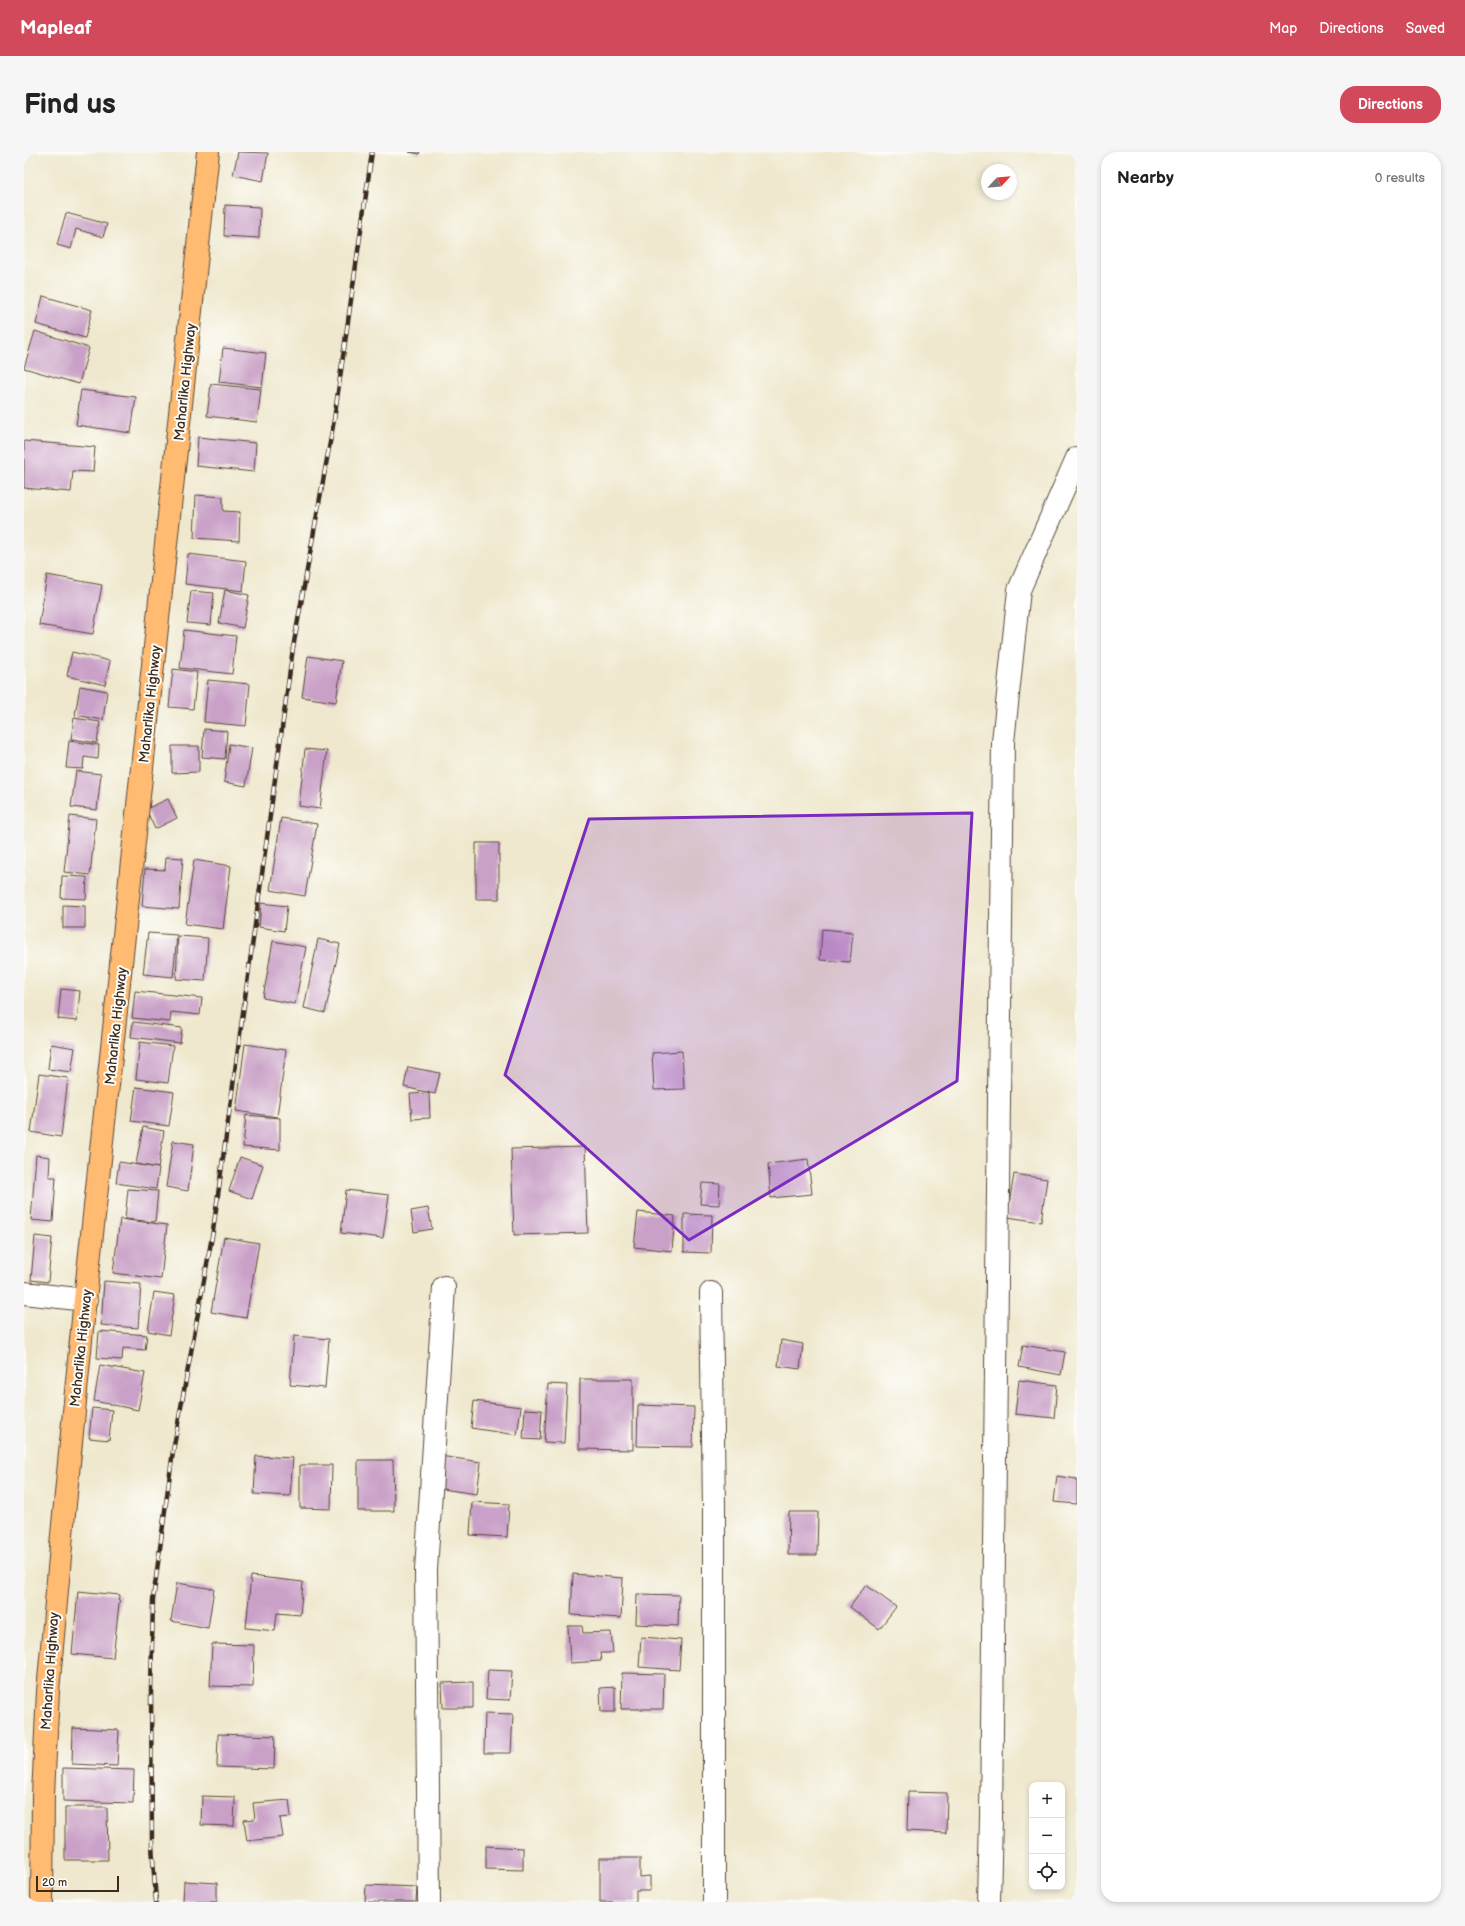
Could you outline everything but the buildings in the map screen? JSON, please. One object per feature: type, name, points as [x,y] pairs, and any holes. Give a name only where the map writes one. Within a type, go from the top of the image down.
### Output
[{"type":"highway","name":"Maharlika Highway","points":[[42,1902],[43,1795],[48,1691],[86,1300],[208,152]]},
{"type":"street","points":[[989,1902],[992,1810],[1002,742],[1019,590],[1077,458]]},
{"type":"street","points":[[429,1902],[426,1570],[444,1287]]},
{"type":"street","points":[[24,1293],[86,1300]]},
{"type":"street","points":[[711,1293],[714,1516],[714,1902]]},
{"type":"highlighted area","points":[[972,813],[957,1081],[689,1240],[505,1075],[589,819]]},
{"type":"railway","points":[[156,1902],[152,1845],[151,1690],[153,1600],[173,1451],[213,1231],[293,648],[334,420],[372,152]]}]
